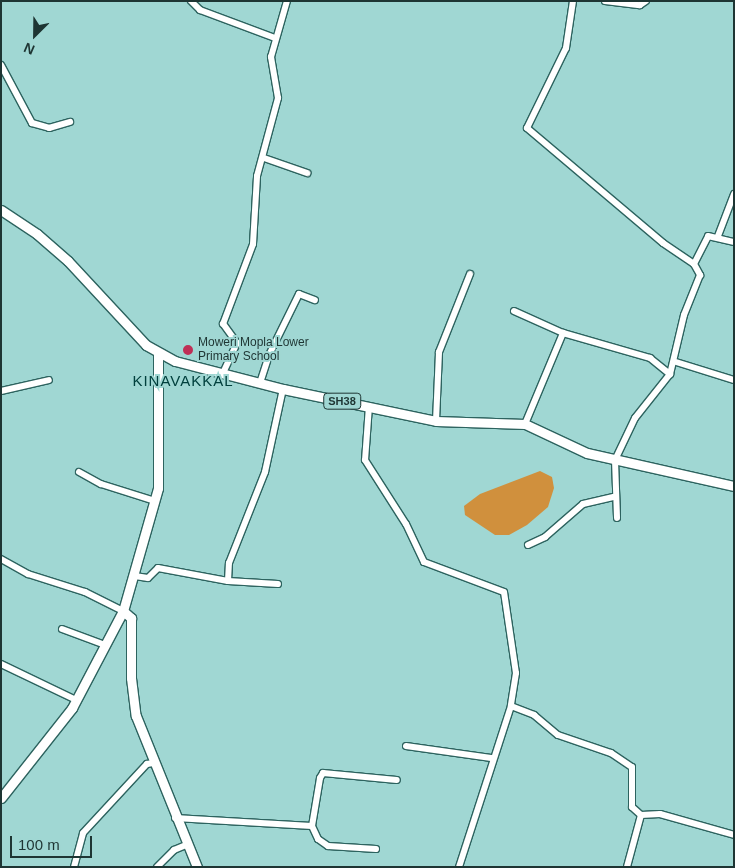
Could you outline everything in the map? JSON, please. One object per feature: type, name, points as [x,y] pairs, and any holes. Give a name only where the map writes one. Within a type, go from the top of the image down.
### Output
[{"type":"main road","name":"SH38","points":[[1,210],[37,234],[68,261],[158,354],[283,389],[436,420],[525,424],[587,453],[734,486]]},
{"type":"main road","points":[[1,798],[76,700],[123,611],[135,576],[155,501],[161,444],[158,354]]},
{"type":"main road","points":[[123,611],[131,618],[131,678],[136,716],[175,818],[197,867]]},
{"type":"street","points":[[191,1],[200,10],[275,38]]},
{"type":"street","points":[[223,373],[237,343],[222,324],[249,263],[257,176],[264,158],[278,98],[271,57],[287,1]]},
{"type":"street","points":[[573,1],[566,48],[527,128],[663,243],[694,264],[700,275],[684,315],[676,362],[670,374],[635,418],[615,460],[614,497],[617,518]]},
{"type":"street","points":[[604,1],[640,5],[646,1]]},
{"type":"street","points":[[1,65],[32,123],[49,128],[70,122]]},
{"type":"street","points":[[264,158],[307,173]]},
{"type":"street","points":[[718,236],[734,194]]},
{"type":"street","points":[[694,264],[708,236],[718,236],[734,242]]},
{"type":"street","points":[[436,420],[439,352],[470,274]]},
{"type":"street","points":[[260,383],[269,355],[299,294],[315,300]]},
{"type":"street","points":[[514,311],[563,333],[650,358],[670,374]]},
{"type":"street","points":[[525,424],[563,333]]},
{"type":"street","points":[[676,362],[734,380]]},
{"type":"street","points":[[1,391],[49,380]]},
{"type":"street","points":[[228,581],[229,562],[265,472],[283,389]]},
{"type":"street","points":[[369,406],[365,460],[406,524],[424,562],[504,592],[516,673],[511,706],[491,758],[459,867]]},
{"type":"street","points":[[79,472],[101,484],[155,501]]},
{"type":"street","points":[[528,545],[545,537],[583,504],[614,497]]},
{"type":"street","points":[[1,559],[28,574],[85,592],[123,611]]},
{"type":"street","points":[[135,576],[148,578],[153,568],[228,581],[278,584]]},
{"type":"street","points":[[62,629],[105,645]]},
{"type":"street","points":[[1,664],[76,700]]},
{"type":"street","points":[[511,706],[534,715],[558,735],[625,760],[632,767],[632,807],[641,815],[660,814],[734,836]]},
{"type":"street","points":[[406,746],[491,758]]},
{"type":"street","points":[[74,867],[83,833],[147,764],[153,763]]},
{"type":"street","points":[[376,849],[328,846],[318,839],[312,826],[323,773],[397,780]]},
{"type":"street","points":[[627,867],[641,815]]},
{"type":"street","points":[[175,818],[312,826]]},
{"type":"street","points":[[157,867],[174,850],[186,845]]},
{"type":"shaded area","points":[[540,471],[552,477],[554,488],[548,507],[527,525],[509,535],[495,535],[465,515],[464,506],[480,494]]},
{"type":"place","name":"Moweri Mopla Lower Primary School","points":[[188,350]]},
{"type":"district","name":"KINAVAKKAL","points":[[183,381]]}]
